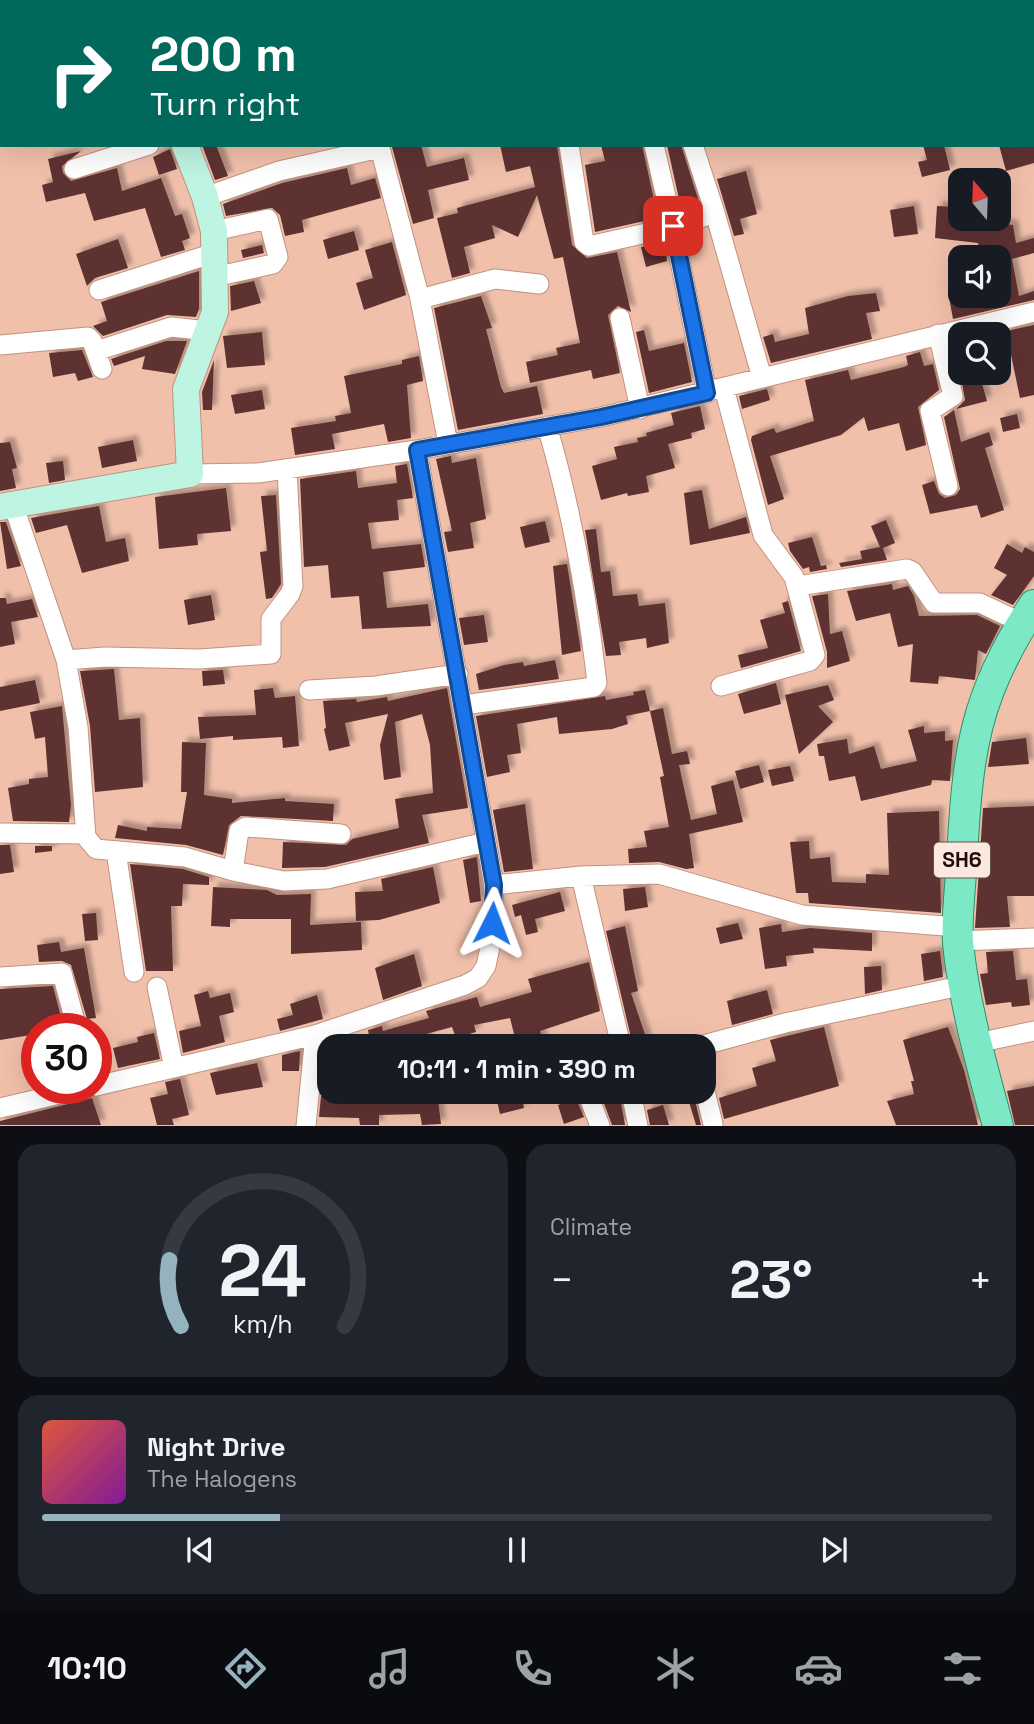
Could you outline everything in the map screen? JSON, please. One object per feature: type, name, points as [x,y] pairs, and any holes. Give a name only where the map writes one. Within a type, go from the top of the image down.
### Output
[{"type":"main road","name":"SH6","points":[[998,1125],[977,1043],[958,934],[967,780],[982,703],[994,674],[1028,614]]},
{"type":"street","points":[[75,169],[143,147]]},
{"type":"street","points":[[186,147],[205,197],[214,254],[215,312],[186,389],[190,474]]},
{"type":"street","points":[[205,197],[279,171],[379,147],[420,299],[448,444]]},
{"type":"street","points":[[569,147],[585,245],[673,226],[715,212]]},
{"type":"street","points":[[654,147],[716,391],[767,545],[792,572],[798,586],[814,658],[721,686]]},
{"type":"street","points":[[694,147],[762,378]]},
{"type":"street","points":[[99,290],[214,254]]},
{"type":"street","points":[[420,299],[495,279],[539,284]]},
{"type":"street","points":[[486,842],[327,879],[284,881],[185,857],[93,848],[86,834],[78,727],[65,660],[7,505],[190,474],[258,473],[417,450],[640,409],[1034,312]]},
{"type":"street","points":[[620,318],[640,409]]},
{"type":"street","points":[[0,345],[85,337],[90,338],[99,360],[172,327],[208,331]]},
{"type":"street","points":[[938,334],[953,396],[930,411],[948,486]]},
{"type":"street","points":[[463,705],[594,687],[597,683],[591,629],[569,502],[547,426]]},
{"type":"street","points":[[112,1083],[315,1035],[478,978],[486,966],[490,947],[494,885],[417,450]]},
{"type":"street","points":[[65,660],[105,657],[168,660],[271,654],[271,619],[290,594],[292,586],[287,469]]},
{"type":"street","points":[[798,586],[907,569],[912,571],[934,603],[983,604],[1028,614]]},
{"type":"street","points":[[309,690],[376,686],[457,674]]},
{"type":"street","points":[[233,870],[239,831],[246,827],[341,834]]},
{"type":"street","points":[[0,833],[86,834]]},
{"type":"street","points":[[116,851],[134,972]]},
{"type":"street","points":[[581,876],[618,1034]]},
{"type":"street","points":[[494,885],[581,876],[672,876],[802,915],[958,934],[1034,938]]},
{"type":"street","points":[[0,977],[62,973],[73,1013]]},
{"type":"street","points":[[716,1042],[785,1023],[965,985]]},
{"type":"street","points":[[158,987],[174,1069]]},
{"type":"street","points":[[977,1043],[1034,1031]]},
{"type":"street","points":[[306,1125],[315,1035]]},
{"type":"street","points":[[0,1108],[21,1103]]},
{"type":"street","points":[[592,1104],[600,1125]]},
{"type":"street","points":[[634,1104],[638,1125]]},
{"type":"street","points":[[708,1104],[713,1124]]},
{"type":"building","points":[[203,147],[217,147],[228,176],[215,180]]},
{"type":"building","points":[[392,147],[422,147],[427,167],[464,158],[469,180],[428,190],[434,218],[413,224]]},
{"type":"building","points":[[500,147],[557,147],[572,245],[587,258],[617,252],[631,312],[618,306],[608,315],[620,373],[593,379],[591,370],[530,383],[526,362],[558,355],[556,348],[580,343],[563,257],[554,259],[537,195],[518,237],[492,225],[495,238],[464,247],[470,273],[452,278],[437,218],[458,213],[457,208],[535,187],[530,166],[506,172]]},
{"type":"building","points":[[602,147],[642,147],[658,218],[595,232],[585,165],[605,161]]},
{"type":"building","points":[[667,147],[682,147],[700,205],[681,208]]},
{"type":"building","points":[[924,147],[944,147],[950,168],[922,177],[918,162],[927,160]]},
{"type":"building","points":[[1000,147],[1034,147],[1034,163],[1012,169],[1005,168]]},
{"type":"building","points":[[170,149],[177,169],[159,175],[153,157]]},
{"type":"building","points":[[81,151],[62,166],[63,173],[71,181],[117,168],[122,191],[161,178],[175,216],[182,214],[190,238],[182,241],[185,250],[161,257],[145,208],[94,221],[85,193],[46,202],[42,185],[53,182],[48,159]]},
{"type":"building","points":[[347,168],[351,185],[375,178],[381,198],[302,220],[304,232],[285,236],[280,215],[272,208],[226,216],[223,204],[282,183]]},
{"type":"building","points":[[746,171],[757,214],[740,219],[744,234],[734,236],[717,179]]},
{"type":"building","points":[[914,206],[918,234],[894,237],[890,210]]},
{"type":"building","points":[[937,206],[948,207],[948,231],[1012,231],[1012,225],[1016,243],[1034,238],[1034,253],[1012,259],[1019,296],[1034,291],[1034,300],[1011,305],[1011,245],[978,245],[935,238]]},
{"type":"building","points":[[354,231],[359,250],[328,259],[323,240]]},
{"type":"building","points":[[118,239],[128,268],[95,278],[87,286],[76,254]]},
{"type":"building","points":[[392,242],[406,295],[364,310],[356,283],[373,278],[365,250]]},
{"type":"building","points":[[664,242],[667,261],[646,267],[641,247]]},
{"type":"building","points":[[262,245],[264,253],[243,258],[241,250]]},
{"type":"building","points":[[199,271],[199,309],[196,317],[167,315],[103,336],[93,326],[107,321],[101,302]]},
{"type":"building","points":[[254,281],[261,303],[231,311],[230,286]]},
{"type":"building","points":[[876,293],[880,311],[866,313],[872,339],[771,363],[763,337],[773,334],[775,342],[809,334],[805,308],[848,296]]},
{"type":"building","points":[[481,296],[492,328],[486,329],[504,393],[537,386],[543,414],[458,430],[434,308]]},
{"type":"building","points":[[951,308],[1000,308],[953,319]]},
{"type":"building","points":[[1034,325],[1034,395],[1020,398],[1011,355],[1011,330]]},
{"type":"building","points":[[644,330],[649,351],[684,343],[692,382],[649,393],[636,332]]},
{"type":"building","points":[[262,332],[265,365],[227,368],[223,336]]},
{"type":"building","points":[[166,341],[187,341],[175,374],[142,369],[145,356],[114,366],[111,359]]},
{"type":"building","points":[[82,350],[93,377],[78,381],[75,373],[53,377],[49,353]]},
{"type":"building","points":[[920,352],[924,366],[933,364],[939,390],[918,407],[926,445],[906,451],[899,423],[868,431],[864,417],[841,435],[770,456],[784,499],[768,505],[752,436],[774,428],[776,433],[814,421],[805,380],[848,370],[851,380],[904,367],[908,365],[906,356]]},
{"type":"building","points":[[419,356],[423,381],[407,385],[411,438],[388,442],[384,424],[332,434],[335,449],[295,455],[291,428],[336,421],[335,416],[351,413],[344,376],[402,364],[402,360]]},
{"type":"building","points":[[214,360],[212,410],[203,410],[202,392]]},
{"type":"building","points":[[962,385],[982,385],[987,401],[956,409],[965,400]]},
{"type":"building","points":[[767,389],[770,400],[742,409],[739,396]]},
{"type":"building","points":[[262,390],[265,409],[235,414],[231,395]]},
{"type":"building","points":[[700,406],[705,429],[691,433],[692,438],[668,444],[675,468],[646,476],[649,492],[628,496],[627,493],[601,500],[592,466],[617,459],[614,447],[638,442],[637,438],[647,436],[646,433],[674,425],[671,413]]},
{"type":"building","points":[[954,410],[961,442],[989,432],[993,445],[985,448],[1004,510],[981,518],[977,505],[930,514],[922,485],[934,481],[939,494],[945,498],[956,495],[960,489],[944,417]]},
{"type":"building","points":[[1017,414],[1020,428],[1003,432],[1000,418]]},
{"type":"building","points":[[133,440],[137,461],[102,468],[98,447]]},
{"type":"building","points":[[10,442],[17,468],[12,469],[16,488],[0,491],[0,443]]},
{"type":"building","points":[[451,456],[452,463],[476,458],[486,519],[470,523],[474,548],[448,552],[444,532],[452,531],[436,459]]},
{"type":"building","points":[[63,461],[65,480],[49,483],[46,463]]},
{"type":"building","points":[[407,464],[413,498],[397,500],[399,520],[368,523],[372,549],[421,544],[425,567],[383,572],[387,608],[428,604],[431,626],[362,629],[359,596],[331,598],[328,565],[304,567],[300,479],[356,471],[358,488],[397,483],[395,466]]},
{"type":"building","points":[[226,488],[231,531],[197,534],[198,545],[159,549],[155,497]]},
{"type":"building","points":[[702,490],[709,529],[746,517],[750,533],[690,545],[684,493]]},
{"type":"building","points":[[276,495],[281,584],[272,598],[266,599],[260,552],[267,551],[261,496]]},
{"type":"building","points":[[99,506],[106,542],[125,538],[129,561],[82,573],[67,525],[36,533],[31,518]]},
{"type":"building","points":[[886,520],[895,543],[883,548],[887,560],[841,567],[839,563],[862,559],[860,551],[880,547],[871,526]]},
{"type":"building","points":[[545,521],[550,542],[525,548],[520,527]]},
{"type":"building","points":[[0,522],[6,522],[21,566],[7,569]]},
{"type":"building","points":[[596,529],[601,572],[610,571],[613,596],[637,594],[639,606],[665,603],[669,643],[647,648],[646,638],[619,642],[621,655],[606,656],[585,530]]},
{"type":"building","points":[[812,537],[821,566],[826,565],[827,569],[810,572],[809,567],[803,569],[790,551],[788,543]]},
{"type":"building","points":[[1007,544],[1022,553],[1025,547],[1034,552],[1034,576],[1013,605],[991,595],[1007,575],[994,568]]},
{"type":"building","points":[[567,564],[581,651],[562,655],[553,566]]},
{"type":"building","points":[[892,584],[893,590],[908,586],[914,596],[919,616],[977,615],[1000,626],[986,654],[978,650],[975,680],[939,676],[938,684],[910,682],[913,644],[898,647],[890,613],[856,621],[847,591]]},
{"type":"building","points":[[828,594],[830,634],[842,631],[850,661],[827,668],[827,652],[812,596]]},
{"type":"building","points":[[211,595],[215,620],[188,625],[184,600]]},
{"type":"building","points":[[0,598],[6,598],[7,604],[32,599],[38,617],[11,622],[15,644],[0,647]]},
{"type":"building","points":[[788,601],[801,651],[741,668],[738,655],[768,648],[760,620],[785,613],[782,603]]},
{"type":"building","points":[[484,615],[488,642],[464,645],[459,618]]},
{"type":"building","points":[[555,660],[559,679],[479,690],[476,674],[504,665],[523,662],[524,666]]},
{"type":"building","points":[[114,669],[119,720],[140,718],[143,787],[95,792],[90,726],[80,671]]},
{"type":"building","points":[[223,670],[225,684],[203,686],[202,671]]},
{"type":"building","points":[[35,680],[40,703],[0,711],[0,687]]},
{"type":"building","points":[[776,683],[781,704],[744,714],[738,694]]},
{"type":"building","points":[[828,685],[834,700],[818,706],[833,722],[799,754],[785,695]]},
{"type":"building","points":[[273,688],[275,698],[295,696],[299,746],[283,748],[282,737],[233,740],[233,736],[200,739],[198,717],[256,715],[254,690]]},
{"type":"building","points":[[447,688],[468,808],[422,815],[429,843],[325,867],[282,868],[283,842],[346,845],[352,839],[399,828],[395,799],[433,793],[430,745],[422,714],[395,722],[401,777],[384,780],[380,745],[388,714],[345,723],[350,746],[329,751],[324,729],[323,701],[356,699],[357,702],[387,697],[388,701]]},
{"type":"building","points":[[645,690],[650,711],[626,716],[628,724],[612,729],[559,734],[557,717],[517,724],[521,753],[507,755],[510,772],[487,777],[476,716],[605,696],[606,700],[634,695],[633,692]]},
{"type":"building","points":[[62,706],[71,805],[69,822],[13,821],[8,788],[29,784],[29,779],[48,777],[45,737],[35,739],[30,712]]},
{"type":"building","points":[[663,708],[672,754],[687,751],[690,764],[679,765],[691,820],[717,814],[711,786],[733,780],[743,822],[689,834],[694,868],[686,869],[659,862],[629,863],[628,849],[647,847],[644,831],[669,827],[660,777],[664,776],[650,711]]},
{"type":"building","points":[[924,726],[924,733],[945,731],[945,741],[953,740],[950,781],[932,780],[931,785],[861,801],[855,776],[829,781],[824,756],[819,756],[817,744],[847,739],[849,754],[874,746],[881,769],[917,761],[908,730]]},
{"type":"building","points":[[1026,738],[1029,764],[988,767],[992,742]]},
{"type":"building","points":[[182,742],[206,743],[204,795],[232,799],[232,803],[285,798],[285,801],[334,804],[333,821],[241,816],[229,825],[223,855],[186,845],[115,838],[118,825],[147,831],[147,827],[181,829],[187,792],[181,792]]},
{"type":"building","points":[[759,765],[764,782],[740,789],[735,771]]},
{"type":"building","points":[[790,766],[794,781],[772,786],[768,770]]},
{"type":"building","points":[[525,804],[533,869],[504,872],[493,810]]},
{"type":"building","points":[[1034,806],[1034,896],[1007,896],[1010,927],[975,928],[983,808]]},
{"type":"building","points":[[939,811],[941,913],[809,903],[808,893],[796,893],[790,842],[809,841],[810,859],[830,857],[832,882],[866,883],[866,874],[889,875],[887,813]]},
{"type":"building","points":[[0,845],[10,845],[14,872],[0,874]]},
{"type":"building","points":[[35,846],[52,846],[52,851],[35,853]]},
{"type":"building","points":[[477,857],[481,901],[470,903],[463,860]]},
{"type":"building","points":[[130,864],[183,869],[209,877],[209,885],[183,884],[182,906],[171,906],[173,971],[146,971]]},
{"type":"building","points":[[433,867],[440,903],[379,920],[356,921],[355,892],[383,891],[381,879]]},
{"type":"building","points":[[213,887],[267,890],[277,895],[311,894],[310,925],[361,922],[362,950],[291,954],[291,919],[230,919],[230,927],[211,926]]},
{"type":"building","points":[[645,887],[648,907],[625,911],[623,889]]},
{"type":"building","points":[[560,892],[565,911],[535,919],[538,932],[526,935],[521,915],[515,917],[512,905]]},
{"type":"building","points":[[96,913],[98,940],[85,941],[82,914]]},
{"type":"building","points":[[738,923],[743,939],[720,944],[716,928]]},
{"type":"building","points":[[781,924],[782,932],[810,928],[872,933],[872,951],[813,948],[814,953],[786,956],[787,966],[765,969],[759,928]]},
{"type":"building","points":[[625,926],[638,991],[631,993],[645,1034],[630,1034],[606,931]]},
{"type":"building","points":[[59,942],[61,952],[84,948],[95,1013],[85,1013],[71,965],[62,961],[39,962],[37,945]]},
{"type":"building","points":[[940,951],[943,977],[924,981],[921,954]]},
{"type":"building","points":[[1013,951],[1016,980],[1027,979],[1030,1005],[1012,1007],[1011,1002],[986,1005],[980,974],[988,973],[986,952]]},
{"type":"building","points":[[414,954],[422,986],[383,1000],[375,968]]},
{"type":"building","points":[[589,962],[600,1011],[540,1031],[541,1034],[514,1034],[510,1018],[474,1025],[476,1032],[469,1034],[455,1034],[452,1027],[426,1034],[369,1034],[368,1030],[382,1026],[383,1031],[429,1018],[426,1011],[477,997],[480,1007],[532,992],[528,979]]},
{"type":"building","points":[[881,966],[882,990],[865,994],[864,967]]},
{"type":"building","points":[[53,986],[60,1013],[21,1013],[21,1037],[0,1040],[0,989]]},
{"type":"building","points":[[767,990],[773,1014],[732,1025],[727,1001]]},
{"type":"building","points":[[208,991],[210,998],[230,993],[234,1012],[219,1016],[225,1042],[183,1053],[179,1031],[201,1026],[194,995]]},
{"type":"building","points":[[317,995],[323,1019],[280,1031],[277,1019],[293,1015],[290,1004]]},
{"type":"building","points":[[824,1027],[839,1086],[724,1119],[719,1098],[757,1086],[752,1068],[776,1061],[770,1040]]},
{"type":"building","points":[[948,1027],[964,1070],[978,1125],[896,1125],[887,1101],[914,1094],[911,1081],[914,1081],[903,1040]]},
{"type":"building","points":[[154,1033],[160,1059],[118,1068],[113,1048],[138,1042],[137,1037]]},
{"type":"building","points":[[300,1051],[299,1071],[282,1071],[282,1055]]},
{"type":"building","points":[[257,1063],[263,1087],[216,1095],[210,1073]]},
{"type":"building","points":[[180,1079],[189,1115],[172,1119],[174,1125],[157,1125],[150,1098],[168,1094],[165,1082]]},
{"type":"building","points":[[1034,1086],[1034,1125],[1015,1125],[1007,1091]]},
{"type":"building","points":[[68,1104],[94,1104],[101,1125],[0,1125],[0,1121]]},
{"type":"building","points":[[320,1104],[438,1104],[441,1124],[422,1125],[420,1114],[379,1115],[379,1125],[360,1125],[359,1118],[319,1117]]},
{"type":"building","points":[[498,1104],[523,1104],[524,1108],[500,1114]]},
{"type":"building","points":[[578,1104],[584,1117],[564,1124],[558,1105]]},
{"type":"building","points":[[604,1104],[621,1104],[625,1125],[612,1125]]},
{"type":"building","points":[[690,1104],[696,1104],[701,1125],[696,1125]]},
{"type":"building","points":[[663,1105],[669,1125],[650,1125],[647,1110]]},
{"type":"route","points":[[492,923],[494,885],[417,450],[601,417],[707,393],[673,226]]}]
